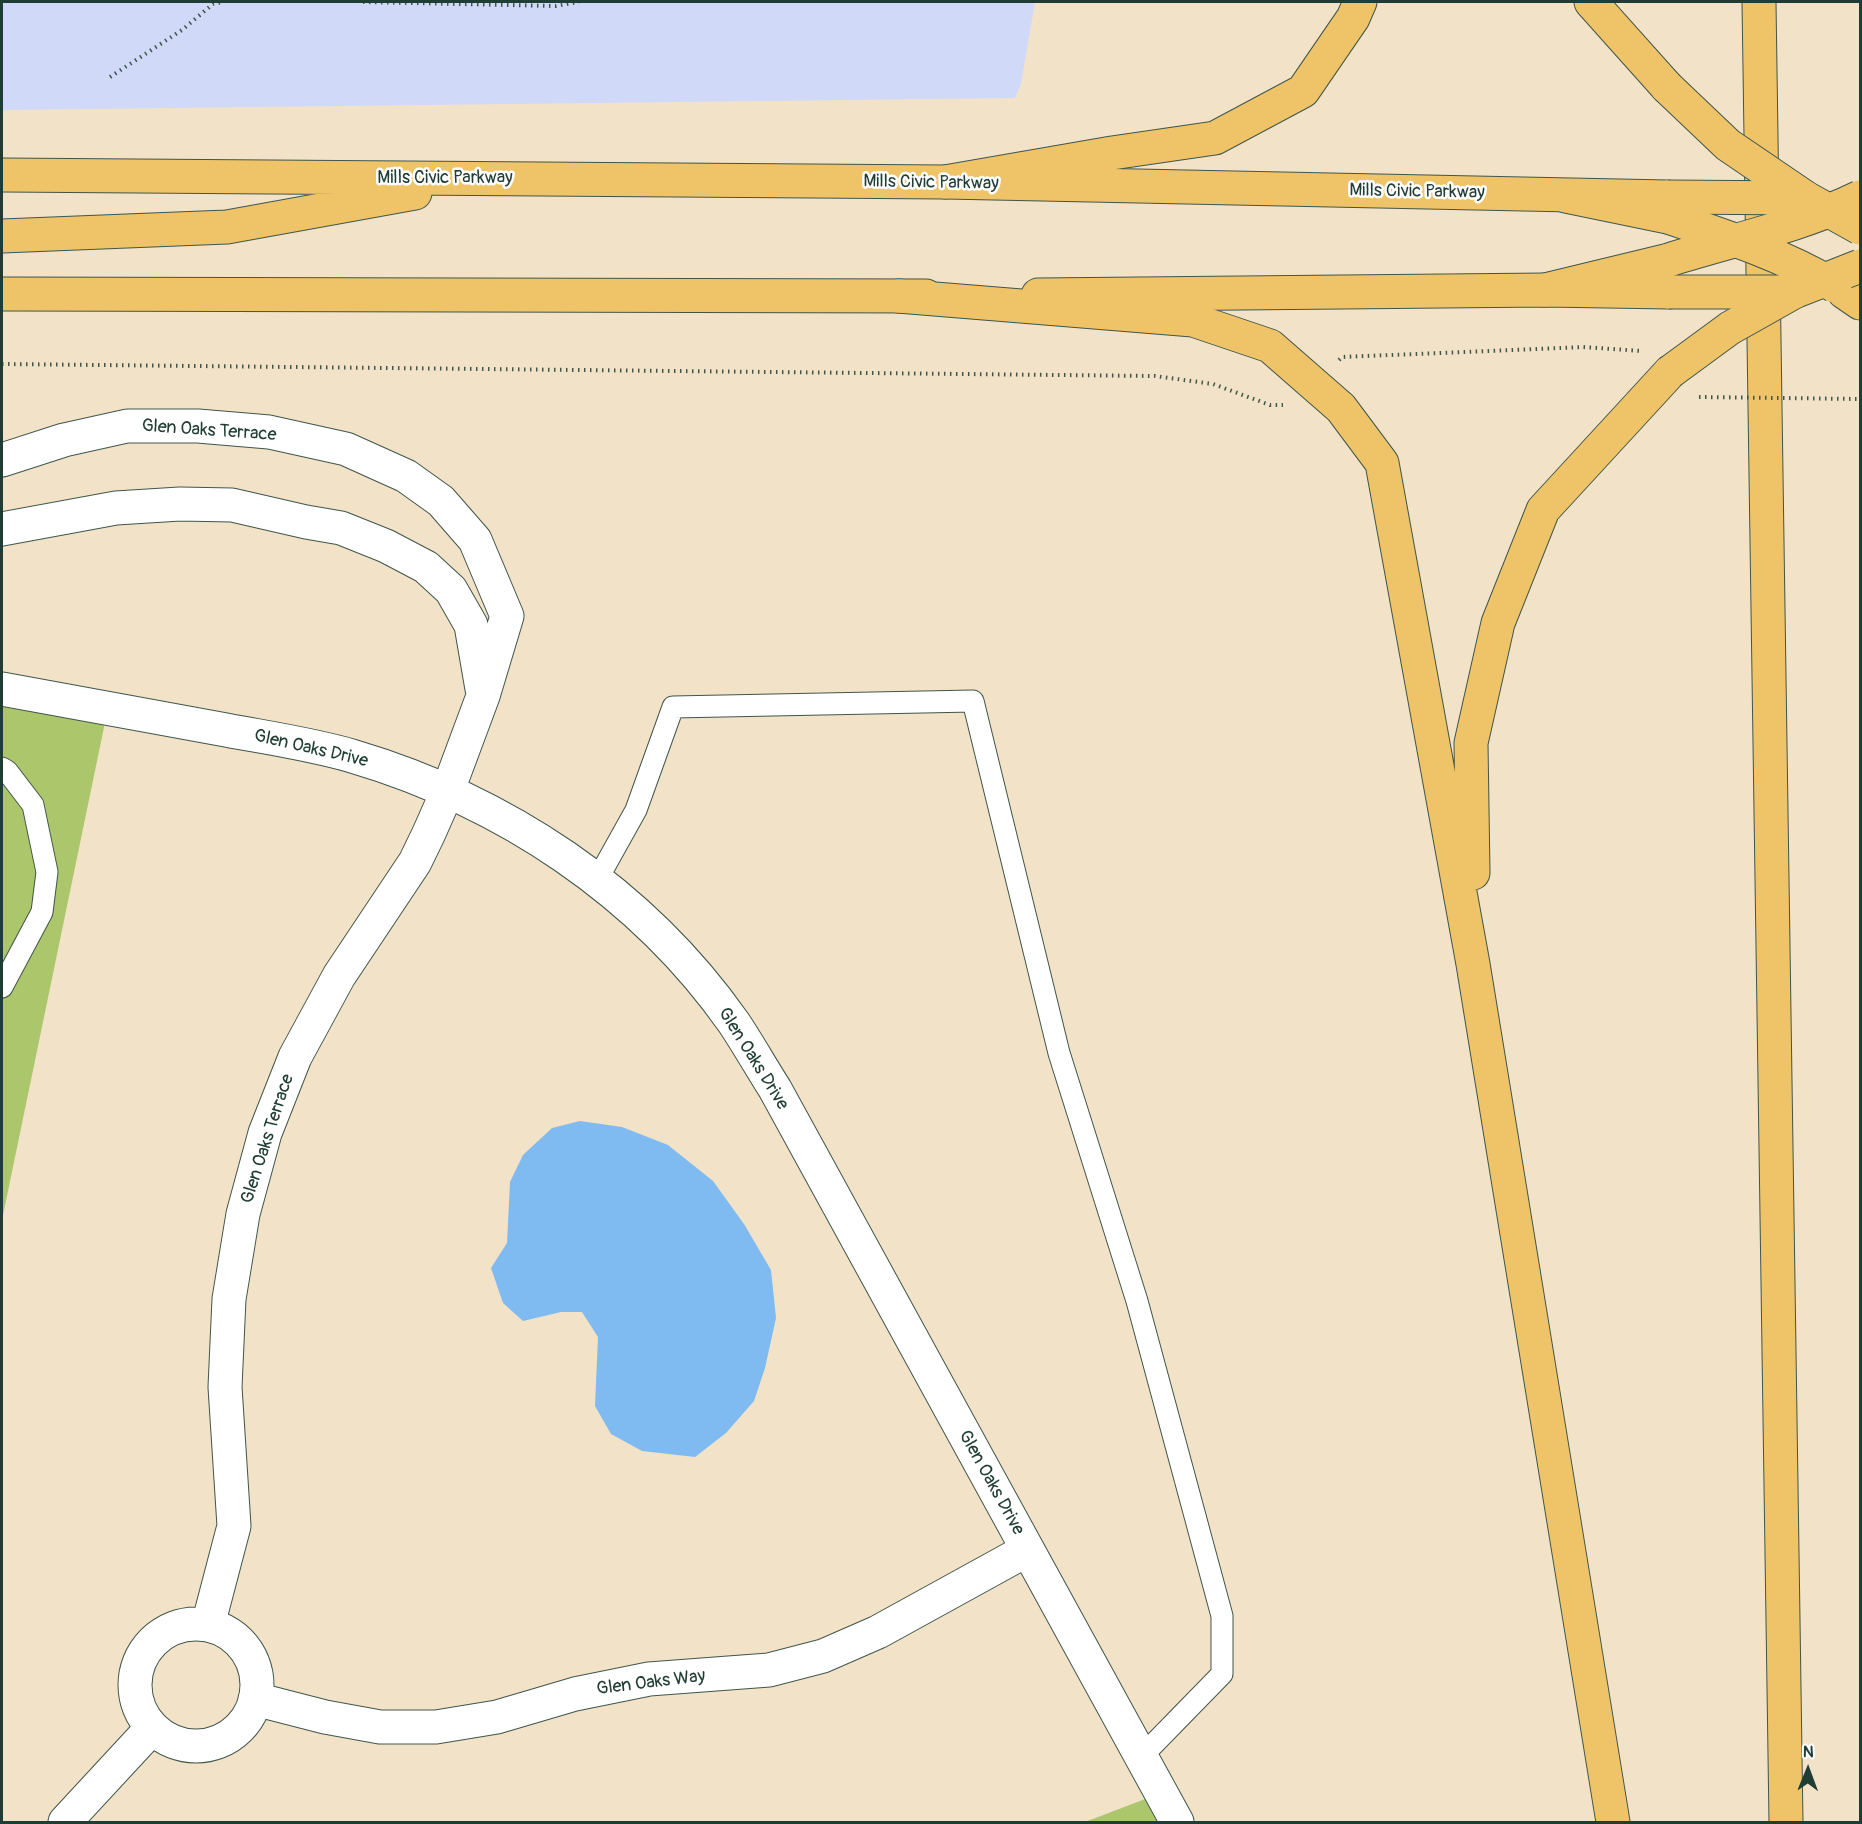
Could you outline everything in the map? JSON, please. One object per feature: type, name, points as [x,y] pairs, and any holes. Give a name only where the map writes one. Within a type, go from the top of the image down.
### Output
[{"type":"main road","points":[[945,182],[1215,138],[1303,91],[1353,18],[1360,2]]},
{"type":"main road","points":[[1591,2],[1666,87],[1728,145],[1817,205]]},
{"type":"main road","points":[[1759,2],[1786,1822]]},
{"type":"main road","name":"Mills Civic Parkway","points":[[2,175],[945,182],[1566,196],[1668,207]]},
{"type":"main road","points":[[2,236],[227,227],[493,179]]},
{"type":"main road","points":[[1545,291],[1669,260],[1788,225],[1817,205]]},
{"type":"main road","points":[[1668,207],[1860,205]]},
{"type":"main road","points":[[1668,207],[1736,239],[1850,286]]},
{"type":"main road","points":[[2,294],[898,296],[1545,291],[1794,292],[1850,286]]},
{"type":"main road","points":[[1473,964],[1472,743],[1498,622],[1543,510],[1670,372],[1730,328],[1794,292]]},
{"type":"main road","points":[[898,296],[1194,320],[1270,346],[1341,408],[1382,463],[1473,964],[1613,1822]]},
{"type":"street","name":"Glen Oaks Terrace","points":[[2,460],[64,440],[127,426],[198,426],[269,432],[346,450],[406,476],[441,501],[475,540],[507,616],[483,696],[448,790],[415,862],[339,976],[295,1057],[265,1133],[243,1214],[229,1299],[225,1386],[234,1526],[208,1625]]},
{"type":"street","points":[[2,529],[116,508],[180,504],[232,505],[341,528],[386,546],[426,567],[451,590],[471,625],[483,696]]},
{"type":"street","name":"Glen Oaks Drive","points":[[2,689],[340,753],[448,790],[503,817],[568,857],[630,906],[683,959],[734,1022],[780,1099],[1177,1822]]},
{"type":"street","name":"Glen Oaks Way","points":[[255,1699],[325,1717],[380,1726],[436,1727],[497,1717],[575,1694],[650,1679],[769,1670],[823,1656],[878,1632],[1027,1550]]},
{"type":"street","points":[[198,1624],[218,1627],[236,1638],[249,1653],[257,1671],[258,1691],[255,1699],[253,1710],[242,1727],[226,1739],[207,1745],[187,1746],[168,1740],[152,1728],[141,1712],[135,1692],[136,1671],[145,1652],[159,1636],[177,1626],[198,1624]]},
{"type":"street","points":[[65,1822],[152,1728]]},
{"type":"lane","points":[[597,880],[636,810],[673,707],[973,700],[1059,1053],[1137,1302],[1222,1616],[1222,1674],[1141,1757]]},
{"type":"lane","points":[[2,768],[8,771],[33,805],[47,872],[42,912],[2,987]]},
{"type":"path","points":[[110,77],[182,30],[213,4],[223,2]]},
{"type":"path","points":[[363,2],[556,6],[579,2]]},
{"type":"path","points":[[2,364],[1155,376],[1213,384],[1270,405],[1288,405],[1342,357],[1583,347],[1650,351],[1696,397],[1860,399]]},
{"type":"shaded area","points":[[2,2],[1035,2],[1021,84],[1015,98],[2,110]]},
{"type":"green space","points":[[2,699],[108,708],[2,1220]]},
{"type":"green space","points":[[1161,1793],[1177,1822],[1085,1822]]},
{"type":"water","points":[[580,1121],[622,1127],[668,1145],[713,1181],[744,1224],[771,1270],[776,1318],[765,1368],[754,1401],[726,1433],[695,1457],[642,1451],[611,1434],[595,1406],[598,1337],[582,1312],[561,1312],[523,1321],[503,1303],[491,1268],[507,1243],[510,1182],[523,1155],[552,1128]]}]
